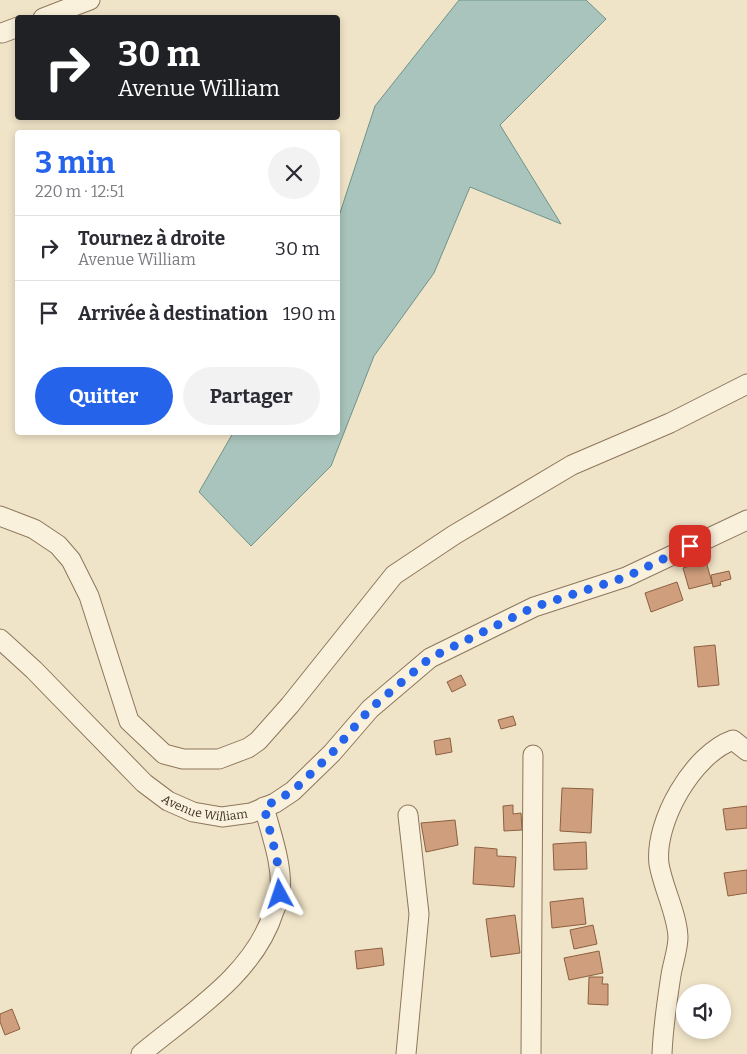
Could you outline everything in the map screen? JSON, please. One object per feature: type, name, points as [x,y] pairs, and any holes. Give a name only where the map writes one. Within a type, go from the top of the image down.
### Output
[{"type":"street","points":[[51,15],[90,0]]},
{"type":"street","points":[[0,516],[34,530],[58,544],[71,560],[89,596],[128,721],[164,754],[183,759],[220,759],[248,748],[258,741],[290,705],[394,575],[454,535],[572,465],[670,423],[747,384]]},
{"type":"street","name":"Avenue William","points":[[0,639],[34,670],[144,783],[168,801],[193,812],[222,817],[251,813],[293,791],[332,753],[370,709],[430,658],[534,607],[626,577],[743,525]]},
{"type":"street","points":[[662,1054],[664,1024],[678,937],[659,864],[662,827],[686,782],[702,760],[723,744],[733,740],[747,752]]},
{"type":"street","points":[[531,1054],[533,755]]},
{"type":"street","points":[[141,1054],[230,980],[256,951],[270,924],[280,894],[277,859],[264,807]]},
{"type":"street","points":[[406,1054],[419,914],[408,815]]},
{"type":"water","points":[[459,0],[586,0],[606,19],[500,125],[561,224],[470,187],[434,273],[374,356],[331,466],[251,546],[199,492],[232,435],[340,435],[340,213],[375,106]]},
{"type":"building","points":[[706,561],[712,583],[689,589],[683,568]]},
{"type":"building","points":[[729,571],[731,579],[720,582],[721,585],[713,587],[711,575]]},
{"type":"building","points":[[677,582],[683,600],[651,612],[645,593]]},
{"type":"building","points":[[715,645],[719,685],[698,687],[694,647]]},
{"type":"building","points":[[461,675],[466,685],[452,692],[447,682]]},
{"type":"building","points":[[513,716],[516,725],[501,729],[498,720]]},
{"type":"building","points":[[450,738],[452,752],[436,755],[434,741]]},
{"type":"building","points":[[562,788],[593,789],[591,833],[560,831]]},
{"type":"building","points":[[513,805],[513,814],[521,813],[522,830],[504,831],[503,806]]},
{"type":"building","points":[[747,806],[747,828],[726,830],[723,809]]},
{"type":"building","points":[[455,820],[458,845],[426,852],[421,823]]},
{"type":"building","points":[[586,842],[587,869],[554,870],[553,844]]},
{"type":"building","points":[[475,847],[497,849],[497,856],[516,857],[514,887],[473,884]]},
{"type":"building","points":[[747,870],[747,893],[728,896],[724,873]]},
{"type":"building","points":[[583,898],[586,924],[552,928],[550,902]]},
{"type":"building","points":[[515,915],[520,953],[491,957],[486,919]]},
{"type":"building","points":[[593,925],[597,944],[574,949],[570,930]]},
{"type":"building","points":[[382,948],[384,965],[357,969],[355,951]]},
{"type":"building","points":[[599,951],[603,973],[569,980],[564,958]]},
{"type":"building","points":[[589,977],[603,977],[602,984],[608,984],[608,1005],[588,1004]]},
{"type":"building","points":[[12,1009],[20,1029],[5,1035],[0,1022],[0,1014]]},
{"type":"route","points":[[280,894],[277,859],[264,807],[275,803],[293,791],[332,753],[370,709],[394,687],[430,658],[534,607],[626,577],[690,546]]}]
